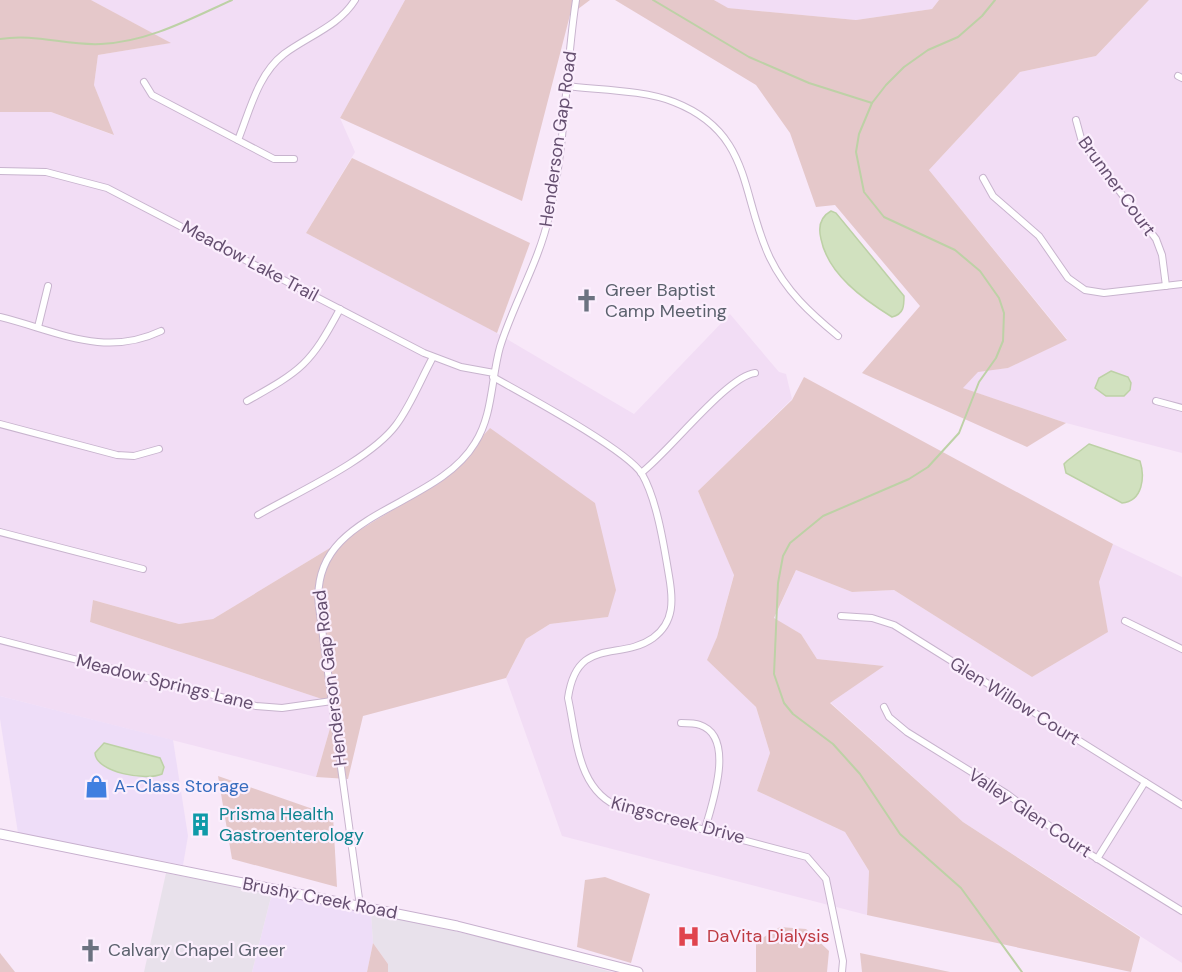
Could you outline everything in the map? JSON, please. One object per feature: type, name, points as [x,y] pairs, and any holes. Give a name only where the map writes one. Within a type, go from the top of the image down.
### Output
[{"type":"main road","name":"Brushy Creek Road","points":[[0,834],[478,931],[638,972]]},
{"type":"street","points":[[238,140],[262,81],[272,66],[284,54],[339,18],[355,0]]},
{"type":"street","name":"Henderson Gap Road","points":[[360,906],[318,597],[319,580],[324,564],[342,539],[361,524],[435,483],[468,453],[484,425],[493,375],[504,337],[535,264],[550,214],[576,0]]},
{"type":"street","points":[[144,82],[152,95],[274,159],[294,159]]},
{"type":"street","points":[[566,86],[672,101],[702,117],[718,131],[738,158],[769,256],[785,285],[800,304],[838,336]]},
{"type":"street","name":"Brunner Court","points":[[1076,120],[1082,142],[1156,239],[1162,255],[1167,286]]},
{"type":"street","name":"Meadow Lake Trail","points":[[0,171],[46,172],[107,188],[432,357],[493,375]]},
{"type":"street","points":[[984,178],[993,196],[1039,236],[1077,286],[1091,292],[1104,293],[1182,284]]},
{"type":"street","points":[[38,327],[48,286]]},
{"type":"street","points":[[247,401],[289,377],[308,363],[340,309]]},
{"type":"street","points":[[0,317],[112,344],[136,342],[161,331]]},
{"type":"street","points":[[258,515],[361,456],[386,436],[404,412],[432,357]]},
{"type":"street","points":[[641,473],[663,455],[736,380],[755,373]]},
{"type":"street","name":"Kingscreek Drive","points":[[493,375],[620,453],[641,473],[654,508],[673,602],[670,616],[654,638],[590,658],[574,675],[568,698],[582,766],[597,794],[607,803],[622,808],[807,856],[819,867],[826,879],[843,961],[842,972]]},
{"type":"street","points":[[1156,401],[1182,408]]},
{"type":"street","points":[[0,424],[117,455],[134,456],[159,449]]},
{"type":"street","points":[[0,532],[143,569]]},
{"type":"street","name":"Glen Willow Court","points":[[841,616],[872,618],[894,626],[1182,805]]},
{"type":"street","points":[[1125,621],[1182,649]]},
{"type":"street","name":"Meadow Springs Lane","points":[[0,640],[256,706],[282,708],[332,701]]},
{"type":"street","name":"Valley Glen Court","points":[[884,707],[889,717],[907,732],[1007,794],[1097,859],[1182,911]]},
{"type":"street","points":[[681,723],[700,725],[711,731],[717,741],[721,762],[705,829]]},
{"type":"street","points":[[1097,859],[1145,782]]},
{"type":"shaded area","points":[[0,0],[91,0],[171,43],[98,55],[94,85],[114,135],[51,112],[0,112]]},
{"type":"shaded area","points":[[91,0],[405,0],[340,118],[355,152],[306,233],[490,329],[634,414],[730,314],[779,372],[786,374],[792,399],[698,491],[734,574],[717,637],[708,660],[756,707],[770,753],[757,791],[845,832],[869,871],[867,915],[562,836],[506,678],[526,639],[550,624],[608,617],[490,428],[442,480],[213,619],[179,624],[93,600],[90,622],[337,704],[316,777],[0,696],[0,112],[51,112],[113,135],[94,85],[98,55],[170,43]]},
{"type":"shaded area","points":[[405,0],[590,0],[570,15],[522,201],[340,118]]},
{"type":"shaded area","points":[[615,0],[714,0],[728,8],[856,20],[932,9],[939,0],[1149,0],[1096,56],[1020,72],[929,170],[1067,340],[1008,368],[978,372],[963,388],[1066,423],[1027,447],[862,373],[920,306],[835,205],[816,207],[790,133],[756,85]]},
{"type":"shaded area","points":[[714,0],[939,0],[932,9],[856,20],[727,8]]},
{"type":"shaded area","points":[[1149,0],[1182,0],[1182,453],[1066,423],[962,388],[978,371],[1008,368],[1067,339],[929,170],[1020,72],[1096,56]]},
{"type":"shaded area","points":[[352,158],[530,243],[497,333],[306,233]]},
{"type":"shaded area","points":[[831,211],[836,213],[904,296],[899,314],[892,317],[859,294],[831,263],[825,252],[820,230],[822,219]]},
{"type":"shaded area","points":[[1111,371],[1128,377],[1131,383],[1130,390],[1124,396],[1106,396],[1095,388],[1099,378]]},
{"type":"shaded area","points":[[804,377],[1113,544],[1099,582],[1108,632],[1032,677],[894,590],[852,592],[796,570],[774,618],[801,634],[817,659],[884,666],[830,703],[963,822],[1140,937],[1131,972],[867,915],[869,871],[845,832],[757,791],[770,753],[756,707],[707,660],[717,637],[734,575],[698,491],[792,400]]},
{"type":"shaded area","points":[[490,428],[595,503],[616,590],[608,617],[550,624],[526,639],[506,678],[363,716],[348,779],[316,777],[337,704],[90,622],[93,600],[179,624],[213,619],[442,480]]},
{"type":"shaded area","points":[[1089,444],[1140,461],[1142,481],[1134,498],[1122,503],[1066,473],[1064,464]]},
{"type":"shaded area","points":[[1113,544],[1182,577],[1182,963],[963,822],[830,702],[883,666],[817,659],[801,634],[774,619],[796,570],[852,592],[894,590],[1032,677],[1107,632],[1099,582]]},
{"type":"shaded area","name":"A-Class Storage","points":[[0,696],[173,740],[188,836],[183,865],[18,833],[0,719]]},
{"type":"shaded area","points":[[104,743],[160,758],[164,767],[162,774],[134,776],[104,766],[95,753]]},
{"type":"shaded area","points":[[218,776],[333,816],[337,887],[232,859]]},
{"type":"shaded area","points":[[166,873],[272,893],[252,972],[144,972]]},
{"type":"shaded area","points":[[605,877],[650,894],[631,963],[577,947],[585,880]]},
{"type":"shaded area","points":[[272,893],[371,913],[373,943],[367,972],[252,972]]},
{"type":"shaded area","points":[[371,913],[495,940],[612,972],[388,972],[388,964],[373,943]]},
{"type":"shaded area","points":[[780,927],[806,929],[829,951],[827,972],[756,972],[756,942]]},
{"type":"shaded area","points":[[373,943],[388,964],[388,972],[367,972]]},
{"type":"shaded area","points":[[0,953],[15,972],[0,972]]},
{"type":"shaded area","points":[[860,953],[950,972],[862,972]]},
{"type":"waterway","points":[[0,39],[26,38],[88,44],[118,42],[152,34],[232,0]]},
{"type":"waterway","points":[[653,0],[749,57],[809,83],[872,103]]},
{"type":"waterway","points":[[995,0],[982,16],[958,37],[928,50],[904,67],[886,85],[872,103],[859,134],[856,152],[864,192],[884,217],[955,250],[980,271],[999,298],[1004,313],[1003,341],[996,358],[979,382],[959,433],[928,467],[909,479],[823,516],[790,543],[783,556],[778,583],[774,674],[784,703],[793,714],[833,744],[860,774],[900,834],[961,888],[1022,972]]},
{"type":"place","name":"Greer Baptist Camp Meeting","points":[[587,300]]},
{"type":"place","name":"A-Class Storage","points":[[96,786]]},
{"type":"place","name":"Prisma Health Gastroenterology","points":[[201,824]]},
{"type":"place","name":"DaVita Dialysis","points":[[689,936]]},
{"type":"place","name":"Calvary Chapel Greer","points":[[90,950]]}]
